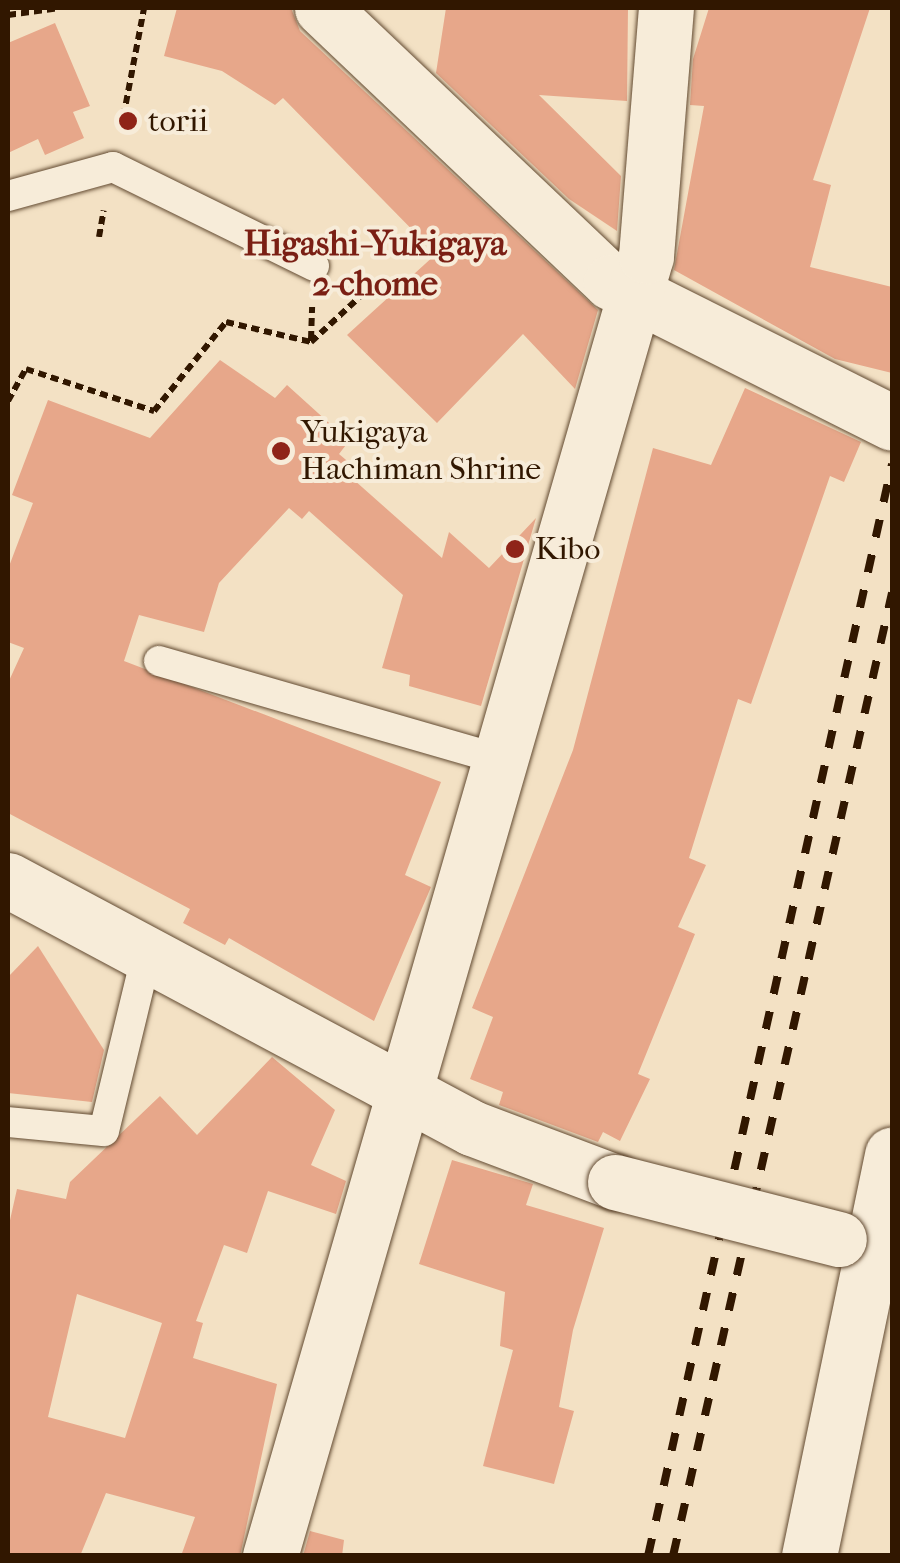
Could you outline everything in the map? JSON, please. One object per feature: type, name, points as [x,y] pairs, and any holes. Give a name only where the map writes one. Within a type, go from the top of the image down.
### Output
[{"type":"street","points":[[322,8],[611,282],[892,422]]},
{"type":"street","points":[[270,1556],[408,1092],[499,759],[635,291],[666,8]]},
{"type":"street","points":[[8,880],[488,1134],[615,1182],[870,1246]]},
{"type":"street","points":[[809,1556],[892,1154]]},
{"type":"lane","points":[[8,196],[113,167],[314,266]]},
{"type":"lane","points":[[159,661],[499,759]]},
{"type":"lane","points":[[8,1122],[104,1130],[147,953]]},
{"type":"path","points":[[8,14],[60,8]]},
{"type":"path","points":[[133,74],[144,8]]},
{"type":"path","points":[[8,401],[26,369],[154,411],[226,322],[310,342],[365,292]]},
{"type":"building","points":[[177,8],[291,8],[300,31],[598,310],[575,389],[523,334],[437,423],[347,335],[436,254],[283,98],[275,105],[222,71],[164,56]]},
{"type":"building","points":[[446,8],[628,8],[627,101],[539,95],[621,176],[617,231],[569,199],[436,73]]},
{"type":"building","points":[[709,8],[870,8],[813,180],[831,185],[810,267],[892,287],[892,373],[835,359],[674,270],[704,106],[690,105],[693,59]]},
{"type":"building","points":[[55,23],[90,106],[73,112],[84,138],[45,155],[38,139],[8,153],[8,43]]},
{"type":"building","points":[[220,360],[275,398],[287,385],[349,441],[339,454],[352,465],[345,472],[442,558],[449,532],[489,568],[536,518],[481,706],[409,686],[410,675],[382,668],[403,595],[309,511],[302,519],[289,508],[219,583],[204,632],[139,615],[124,661],[441,782],[405,875],[431,887],[374,1021],[229,938],[225,945],[183,923],[190,909],[8,813],[8,683],[24,648],[8,642],[8,569],[33,503],[12,495],[48,400],[150,438]]},
{"type":"building","points":[[745,388],[861,442],[844,482],[830,476],[751,704],[738,699],[689,858],[706,865],[678,927],[695,934],[638,1074],[650,1079],[620,1141],[603,1132],[598,1142],[499,1105],[503,1092],[470,1079],[493,1017],[472,1008],[573,750],[653,448],[711,465]]},
{"type":"building","points":[[38,946],[104,1050],[92,1102],[8,1093],[8,977]]},
{"type":"building","points":[[272,1057],[335,1110],[311,1165],[346,1181],[336,1214],[268,1191],[247,1253],[224,1245],[196,1321],[203,1323],[193,1358],[277,1384],[240,1556],[181,1556],[195,1517],[106,1493],[80,1556],[8,1556],[8,1229],[17,1189],[66,1199],[70,1182],[160,1096],[197,1135]],"holes":[[[77,1294],[162,1323],[125,1438],[48,1417]]]},
{"type":"building","points":[[452,1160],[533,1184],[526,1205],[604,1228],[573,1330],[559,1407],[574,1411],[554,1484],[483,1466],[513,1350],[500,1346],[505,1292],[419,1264]]},
{"type":"building","points":[[310,1531],[344,1540],[342,1556],[303,1556]]},
{"type":"railway","points":[[648,1556],[892,464]]},
{"type":"railway","points":[[673,1556],[892,593]]},
{"type":"place","name":"torii","points":[[128,121]]},
{"type":"place","name":"Yukigaya Hachiman Shrine","points":[[281,451]]},
{"type":"place","name":"Kibo","points":[[515,549]]},
{"type":"district","name":"Higashi-Yukigaya 2-chome","points":[[375,264]]}]
